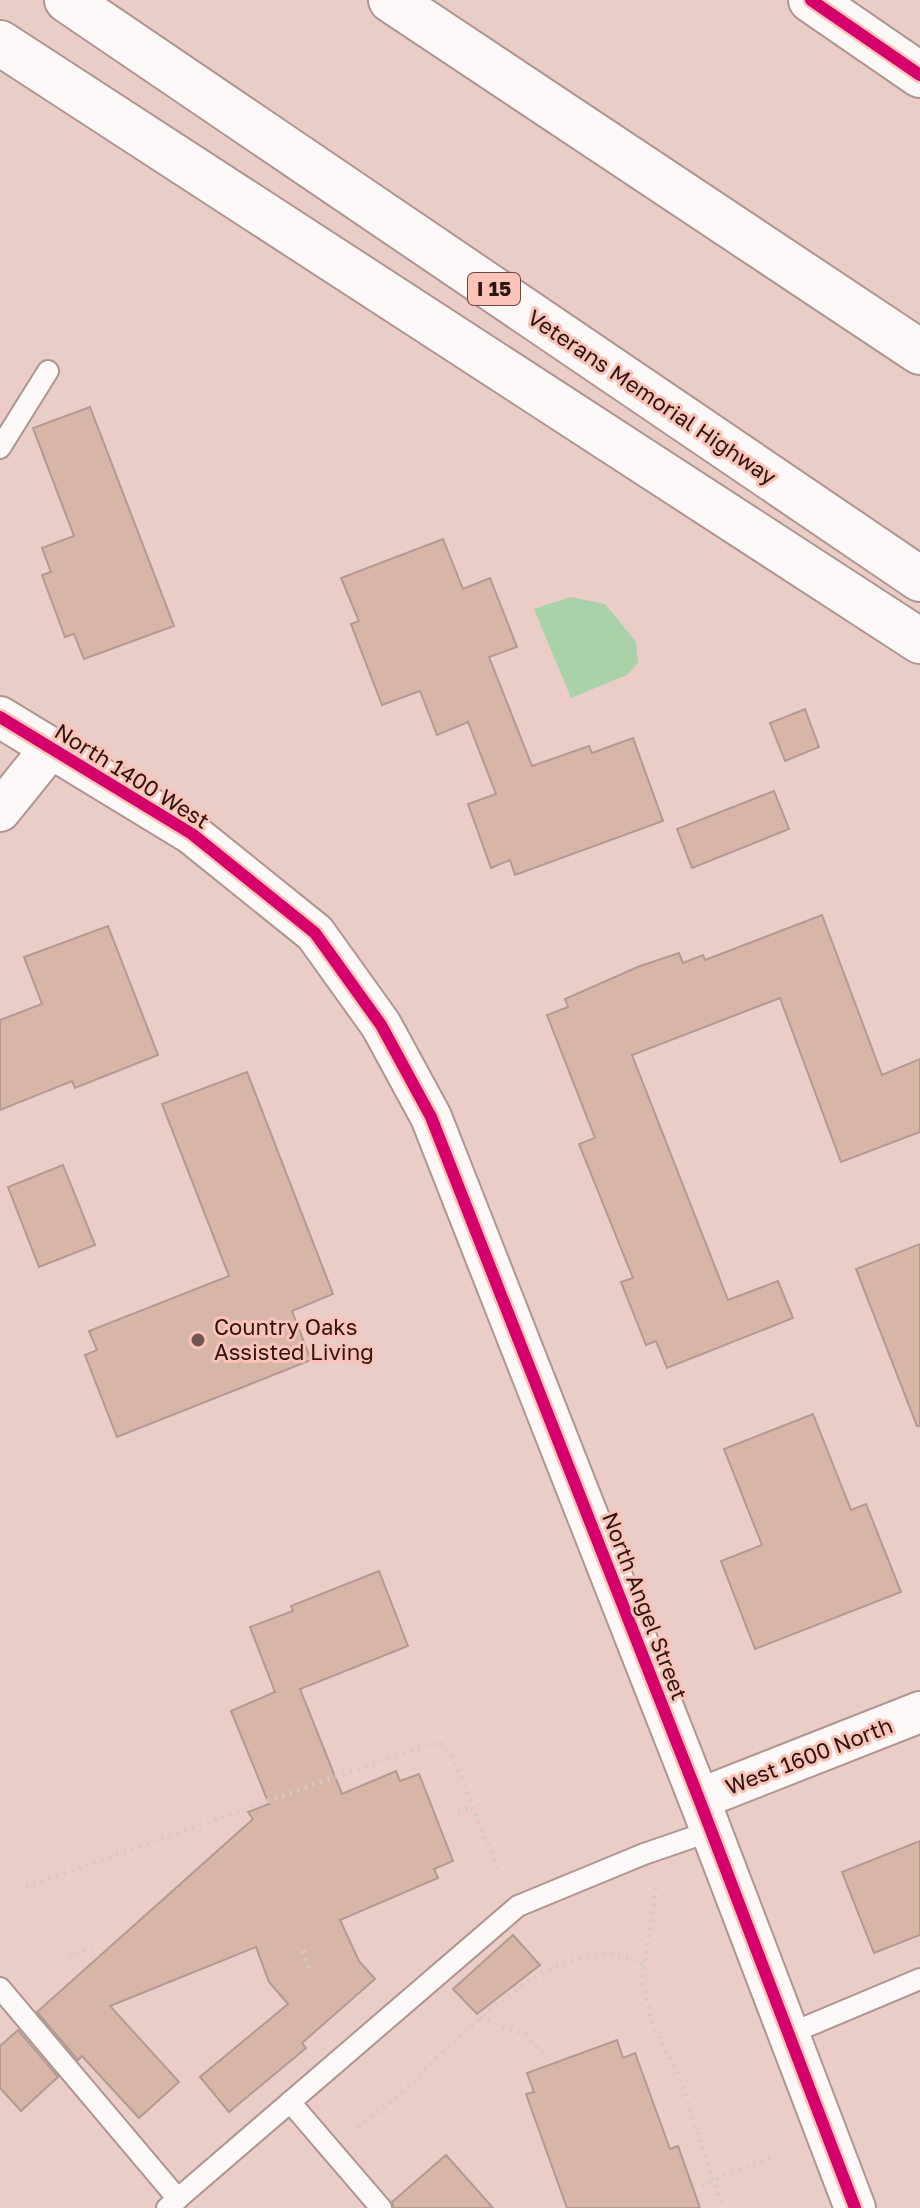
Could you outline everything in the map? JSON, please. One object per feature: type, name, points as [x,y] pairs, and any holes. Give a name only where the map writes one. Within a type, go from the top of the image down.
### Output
[{"type":"main road","name":"Veterans Memorial Highway","points":[[67,0],[920,579]]},
{"type":"main road","points":[[391,0],[920,352]]},
{"type":"main road","points":[[425,0],[483,62]]},
{"type":"main road","points":[[811,0],[920,75]]},
{"type":"main road","points":[[0,43],[920,641]]},
{"type":"street","name":"North 1400 West","points":[[0,717],[192,834],[315,933],[381,1025]]},
{"type":"street","points":[[0,811],[50,749]]},
{"type":"street","name":"North Angel Street","points":[[381,1025],[431,1117],[705,1815],[855,2208]]},
{"type":"street","name":"West 1600 North","points":[[705,1815],[920,1712]]},
{"type":"lane","points":[[0,448],[48,371]]},
{"type":"lane","points":[[0,1988],[173,2203],[518,1906],[644,1854],[705,1815]]},
{"type":"lane","points":[[789,2034],[920,1979]]},
{"type":"lane","points":[[290,2102],[381,2208]]},
{"type":"path","points":[[26,1887],[440,1742],[455,1762],[499,1873]]},
{"type":"path","points":[[458,1812],[473,1807]]},
{"type":"path","points":[[656,1887],[642,1981],[653,2025],[680,2078],[722,2208]]},
{"type":"path","points":[[69,1957],[92,1947]]},
{"type":"path","points":[[303,1951],[310,1973]]},
{"type":"path","points":[[354,2130],[391,2101],[479,2018],[543,1973],[586,1956],[612,1953],[644,1964]]},
{"type":"path","points":[[479,2018],[526,2035],[545,2056]]},
{"type":"path","points":[[694,2188],[772,2157]]},
{"type":"green space","points":[[570,597],[605,604],[636,642],[638,663],[627,675],[571,698],[534,609]]},
{"type":"building","points":[[90,407],[174,626],[84,659],[74,634],[65,637],[42,575],[51,572],[42,548],[74,536],[33,428]]},
{"type":"building","points":[[443,539],[463,589],[490,578],[517,647],[489,657],[532,766],[589,746],[592,753],[633,738],[663,821],[515,875],[510,860],[491,868],[468,804],[496,794],[468,722],[437,735],[420,691],[382,705],[351,624],[359,621],[341,578]]},
{"type":"building","points":[[805,709],[819,747],[785,761],[770,723]]},
{"type":"building","points":[[774,791],[789,829],[692,868],[677,829]]},
{"type":"building","points":[[822,915],[882,1075],[920,1059],[920,1132],[841,1162],[780,998],[632,1055],[728,1300],[778,1281],[793,1318],[667,1368],[656,1341],[646,1345],[621,1282],[633,1278],[579,1144],[595,1138],[547,1015],[568,1007],[565,999],[640,966],[679,953],[683,963],[703,955],[705,960]]},
{"type":"building","points":[[108,926],[158,1055],[75,1088],[72,1081],[0,1110],[0,1020],[42,1004],[24,957]]},
{"type":"building","points":[[247,1072],[333,1294],[292,1311],[311,1360],[117,1437],[85,1355],[97,1350],[89,1331],[229,1276],[162,1104]]},
{"type":"building","points":[[63,1165],[95,1245],[39,1267],[8,1187]]},
{"type":"building","points":[[920,1244],[920,1426],[917,1426],[856,1269]]},
{"type":"building","points":[[813,1414],[851,1510],[866,1504],[901,1592],[755,1649],[721,1561],[762,1545],[724,1449]]},
{"type":"building","points":[[379,1571],[408,1646],[300,1689],[342,1794],[396,1771],[400,1781],[419,1774],[453,1861],[434,1869],[438,1878],[340,1920],[359,1961],[375,1979],[302,2043],[306,2048],[229,2112],[200,2077],[288,2004],[269,1982],[256,1947],[110,2006],[179,2082],[139,2118],[82,2056],[78,2060],[37,2012],[253,1819],[248,1812],[269,1804],[231,1711],[275,1692],[250,1627],[293,1611],[291,1606]]},
{"type":"building","points":[[920,1841],[920,1935],[874,1953],[842,1872]]},
{"type":"building","points":[[513,1935],[540,1965],[477,2014],[453,1989]]},
{"type":"building","points":[[18,2030],[58,2077],[21,2111],[0,2088],[0,2046]]},
{"type":"building","points":[[617,2040],[623,2058],[635,2053],[670,2149],[678,2146],[700,2208],[567,2208],[526,2094],[534,2092],[527,2073]]},
{"type":"building","points":[[446,2155],[493,2208],[394,2208],[392,2202]]},
{"type":"cycle path","points":[[811,0],[920,75]]},
{"type":"cycle path","points":[[0,717],[192,834],[315,933],[381,1025],[431,1117],[699,1799],[855,2208]]},
{"type":"place","name":"Country Oaks Assisted Living","points":[[198,1340]]}]
